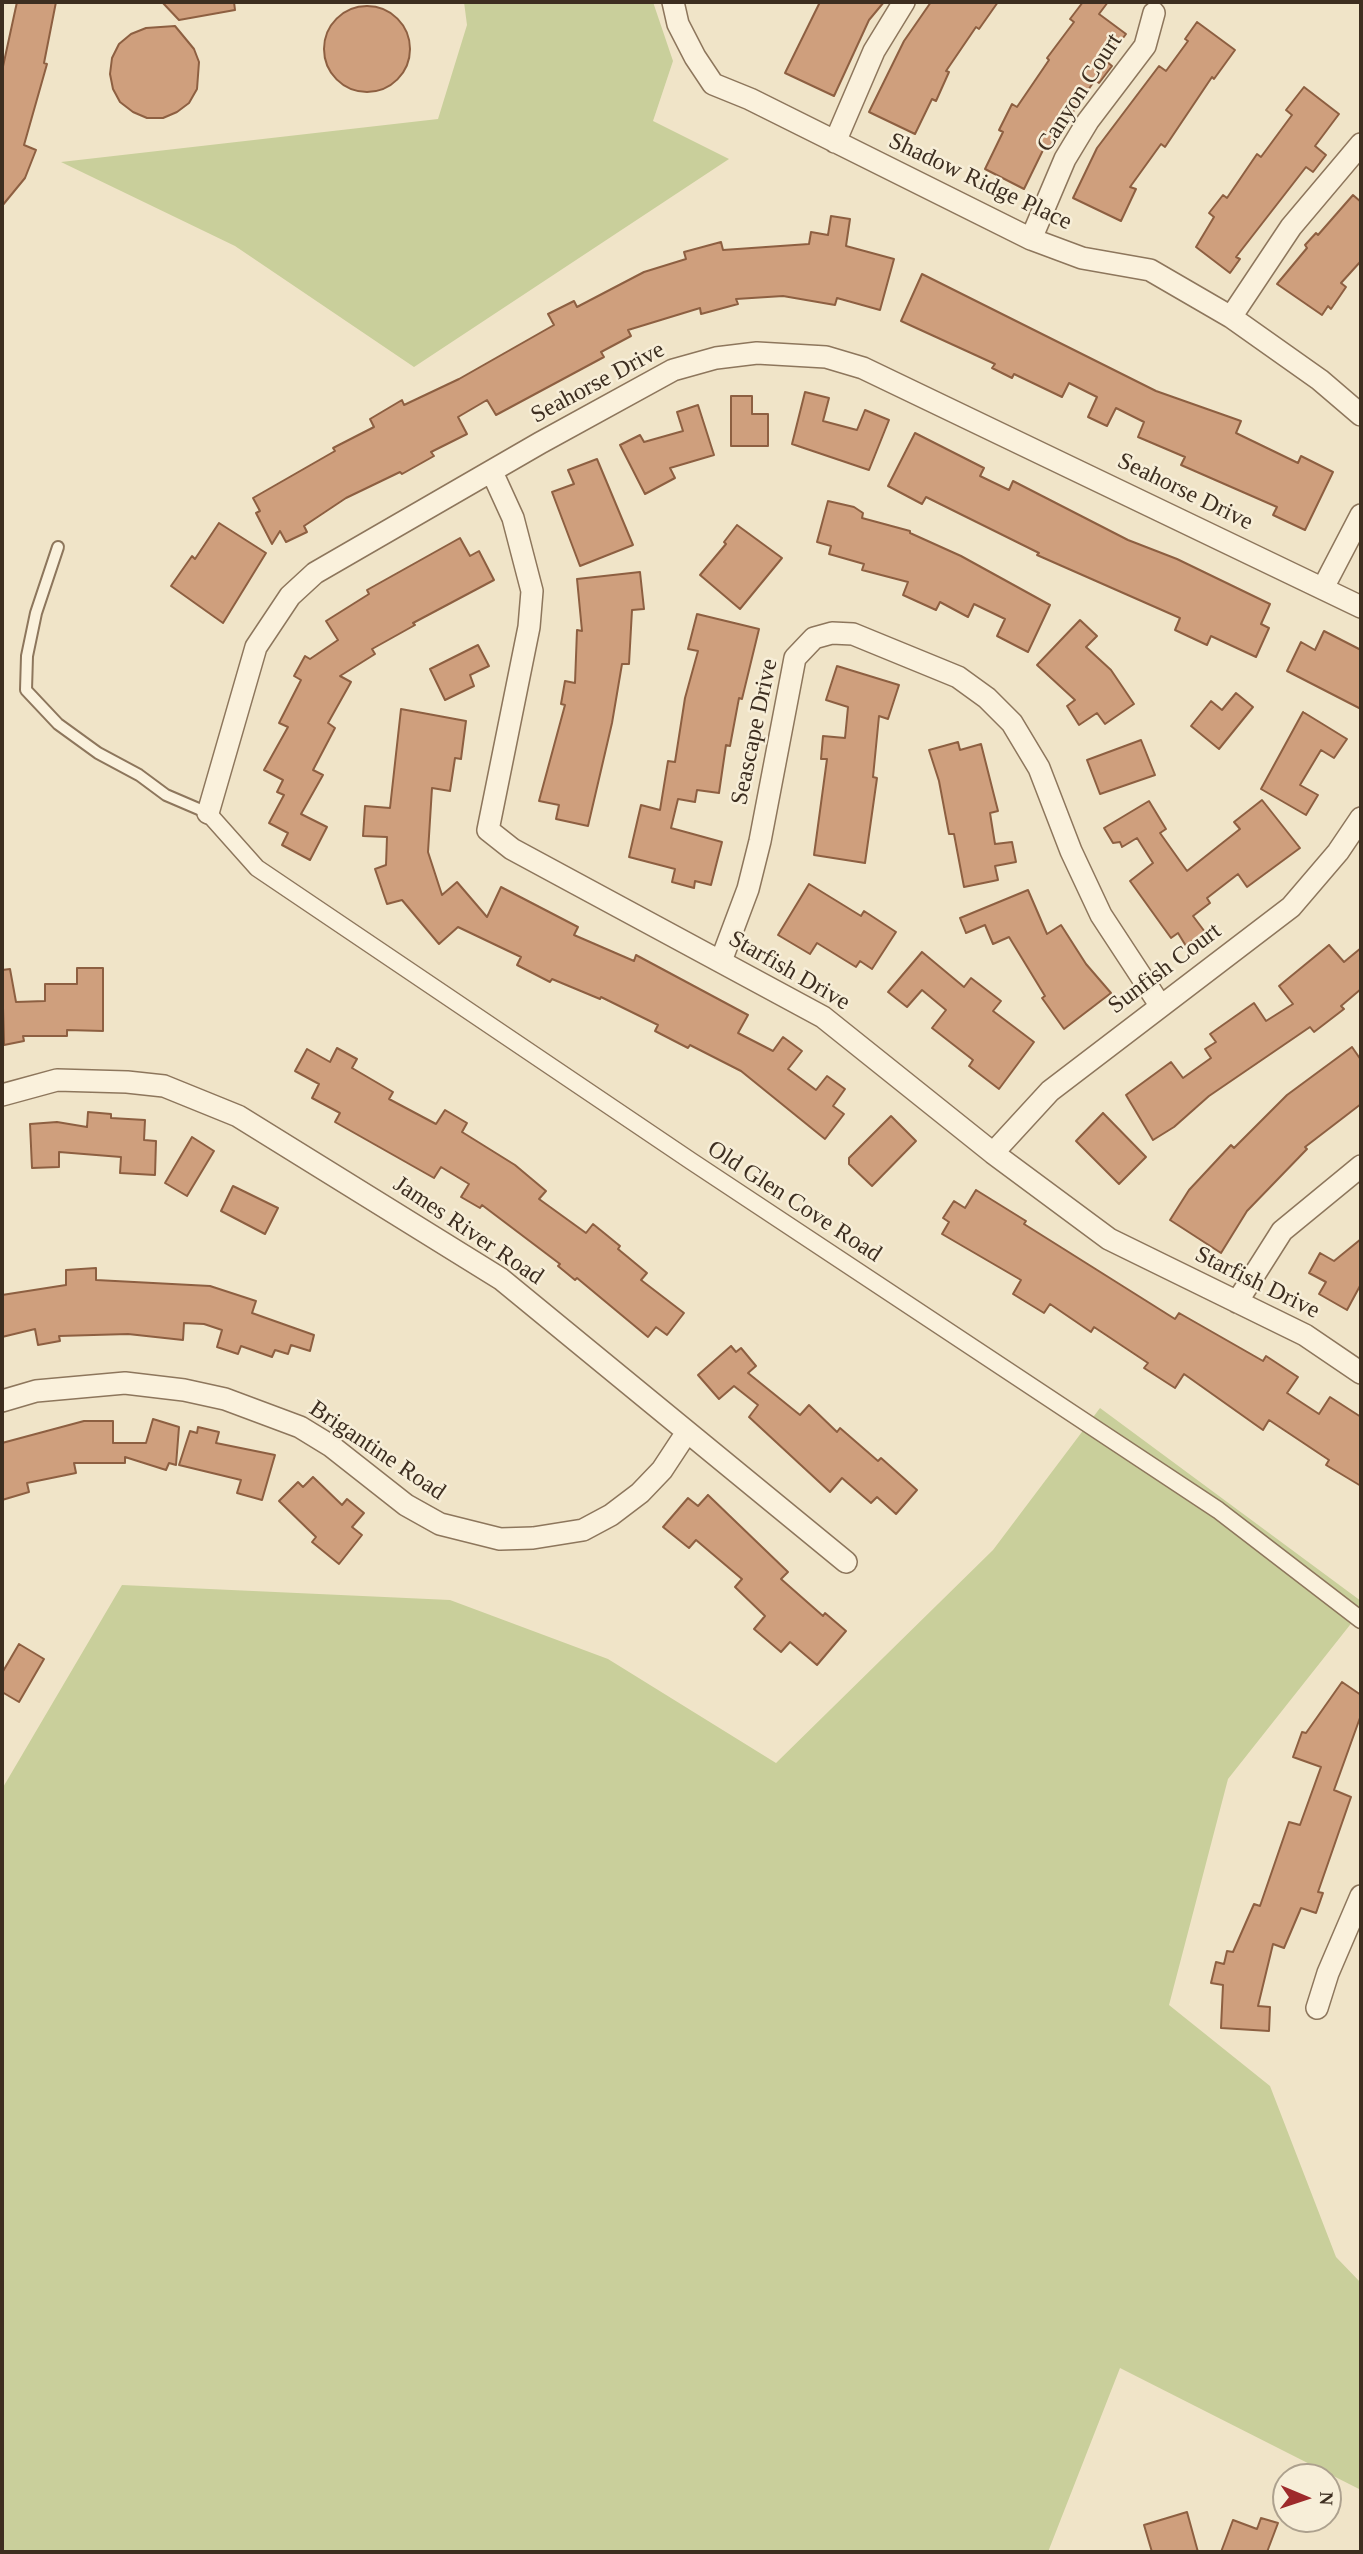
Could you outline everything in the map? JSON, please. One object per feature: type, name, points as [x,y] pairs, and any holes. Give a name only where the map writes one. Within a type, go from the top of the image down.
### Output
[{"type":"street","name":"Shadow Ridge Place","points":[[673,2],[678,24],[713,84],[1031,239],[1082,258],[1150,270],[1231,317],[1320,380],[1361,415]]},
{"type":"street","points":[[835,142],[874,51],[904,2]]},
{"type":"street","name":"Canyon Court","points":[[1031,239],[1065,159],[1088,121],[1145,46],[1154,13]]},
{"type":"street","points":[[1231,317],[1292,227],[1361,144]]},
{"type":"street","name":"Seahorse Drive","points":[[208,814],[256,647],[289,596],[315,573],[673,370],[716,358],[757,353],[826,357],[863,368],[1361,607]]},
{"type":"street","name":"Starfish Drive","points":[[492,472],[513,518],[532,591],[529,627],[488,830],[512,849],[823,1017],[993,1153],[1109,1239],[1305,1335],[1361,1373]]},
{"type":"street","points":[[1323,588],[1361,515]]},
{"type":"street","name":"Seascape Drive","points":[[721,961],[748,890],[760,841],[795,658],[814,638],[832,633],[853,634],[958,677],[987,698],[1012,723],[1039,768],[1071,851],[1101,915],[1160,1005]]},
{"type":"street","name":"Old Glen Cove Road","points":[[208,814],[257,868],[1218,1510],[1361,1620]]},
{"type":"street","name":"Sunfish Court","points":[[993,1153],[1050,1091],[1291,907],[1338,852],[1361,818]]},
{"type":"street","name":"James River Road","points":[[2,1095],[57,1080],[127,1082],[164,1086],[238,1116],[501,1279],[846,1562]]},
{"type":"street","points":[[1237,1302],[1282,1231],[1361,1166]]},
{"type":"street","name":"Brigantine Road","points":[[2,1401],[36,1391],[125,1383],[184,1390],[225,1399],[300,1427],[331,1446],[406,1505],[440,1524],[500,1539],[533,1538],[583,1530],[611,1515],[640,1493],[662,1470],[687,1432]]},
{"type":"street","points":[[1317,2008],[1328,1973],[1361,1900]]},
{"type":"lane","points":[[58,547],[36,613],[27,656],[26,690],[58,724],[98,753],[139,775],[166,794],[208,814]]},
{"type":"green space","points":[[464,2],[653,2],[673,61],[653,121],[729,159],[414,367],[235,246],[61,162],[438,119],[467,25]]},
{"type":"green space","points":[[1100,1408],[1361,1601],[1361,1611],[1228,1779],[1169,2005],[1270,2086],[1336,2257],[1361,2283],[1361,2490],[1342,2480],[1342,2463],[1308,2463],[1120,2368],[1048,2552],[2,2552],[2,1789],[122,1585],[450,1600],[608,1659],[776,1763],[993,1550]]},
{"type":"building","points":[[17,2],[56,2],[44,63],[47,64],[24,145],[36,150],[25,178],[2,206],[2,71]]},
{"type":"building","points":[[162,2],[234,2],[235,10],[179,20]]},
{"type":"building","points":[[820,2],[884,2],[869,20],[834,96],[785,73]]},
{"type":"building","points":[[931,2],[998,2],[979,29],[976,27],[946,71],[949,72],[936,101],[932,99],[915,134],[869,112],[904,41]]},
{"type":"building","points":[[1083,2],[1108,2],[1099,14],[1126,34],[1106,61],[1112,66],[1099,83],[1095,80],[1068,119],[1065,116],[1050,148],[1045,146],[1024,189],[985,169],[1003,132],[999,130],[1012,104],[1017,107],[1049,60],[1047,58],[1074,22],[1070,19]]},
{"type":"building","points":[[367,6],[384,9],[398,18],[407,32],[410,49],[407,66],[398,80],[384,89],[367,92],[350,89],[336,80],[327,66],[324,49],[327,32],[336,18],[350,9]]},
{"type":"building","points":[[1197,22],[1235,50],[1214,79],[1212,77],[1165,147],[1161,144],[1130,187],[1136,189],[1121,221],[1073,198],[1097,148],[1159,66],[1166,71],[1188,41],[1185,39]]},
{"type":"building","points":[[175,26],[194,49],[199,62],[197,89],[189,103],[177,112],[163,118],[147,118],[120,102],[113,89],[110,74],[112,58],[119,44],[131,34],[146,28]]},
{"type":"building","points":[[1304,87],[1339,114],[1315,146],[1326,155],[1313,172],[1306,167],[1236,257],[1240,259],[1230,273],[1196,247],[1214,217],[1209,213],[1223,195],[1227,198],[1257,154],[1261,157],[1292,115],[1286,110]]},
{"type":"building","points":[[1353,195],[1361,202],[1361,261],[1341,283],[1346,287],[1331,309],[1328,306],[1322,315],[1277,284],[1307,248],[1305,245],[1316,233],[1318,235]]},
{"type":"building","points":[[831,216],[850,219],[846,246],[894,259],[880,310],[837,298],[835,305],[783,296],[736,299],[738,304],[701,314],[700,308],[628,330],[631,336],[601,352],[604,357],[496,415],[487,400],[458,417],[467,434],[431,452],[434,456],[402,474],[400,472],[346,498],[304,526],[307,532],[286,542],[280,531],[272,544],[256,513],[260,511],[253,498],[335,451],[333,448],[374,427],[370,419],[402,400],[404,405],[459,379],[554,325],[548,314],[574,301],[577,307],[644,272],[686,259],[684,252],[721,242],[723,250],[809,244],[811,232],[828,235]]},
{"type":"building","points":[[922,274],[1156,391],[1241,421],[1236,433],[1298,463],[1301,456],[1333,472],[1305,530],[1273,515],[1277,507],[1181,465],[1185,457],[1138,437],[1144,422],[1116,408],[1107,426],[1088,417],[1097,397],[1069,383],[1062,397],[1014,374],[1012,378],[992,368],[995,364],[901,321]]},
{"type":"building","points":[[805,392],[829,398],[823,421],[857,430],[865,410],[889,420],[869,470],[792,444]]},
{"type":"building","points":[[731,396],[752,396],[752,414],[768,414],[768,446],[731,446]]},
{"type":"building","points":[[698,405],[714,455],[670,468],[675,478],[645,494],[620,445],[640,435],[644,442],[683,431],[677,412]]},
{"type":"building","points":[[915,433],[984,468],[980,476],[1009,490],[1013,481],[1128,540],[1177,559],[1270,604],[1261,624],[1269,628],[1256,657],[1211,636],[1207,645],[1175,630],[1180,618],[1037,555],[1039,553],[926,497],[922,504],[888,486]]},
{"type":"building","points":[[597,459],[633,545],[580,566],[552,492],[574,484],[568,470]]},
{"type":"building","points":[[828,501],[854,507],[863,513],[862,518],[910,531],[1050,605],[1028,652],[997,636],[1005,619],[974,604],[968,617],[940,602],[936,610],[903,595],[908,582],[862,570],[864,564],[829,554],[831,546],[817,542]]},
{"type":"building","points":[[219,523],[266,553],[223,623],[171,586],[192,556],[195,559]]},
{"type":"building","points":[[737,525],[782,558],[740,609],[700,575],[726,544],[724,542]]},
{"type":"building","points":[[460,538],[470,556],[479,551],[494,580],[413,623],[415,625],[372,649],[375,654],[340,676],[351,682],[328,723],[335,728],[313,770],[323,775],[301,814],[327,827],[310,860],[282,845],[288,833],[269,823],[284,795],[277,792],[283,780],[264,770],[288,727],[279,723],[301,680],[294,676],[305,656],[310,659],[338,640],[326,621],[369,594],[367,590]]},
{"type":"building","points":[[640,572],[644,609],[632,610],[629,664],[622,664],[612,723],[588,826],[556,819],[559,805],[539,801],[565,705],[561,704],[565,681],[575,683],[577,630],[582,631],[577,579]]},
{"type":"building","points":[[697,614],[759,629],[742,699],[739,698],[730,746],[726,745],[719,793],[697,790],[695,802],[678,799],[671,828],[722,842],[711,885],[695,881],[694,888],[672,882],[675,869],[629,857],[641,805],[660,810],[668,761],[675,762],[685,698],[698,651],[688,649]]},
{"type":"building","points":[[1080,620],[1097,636],[1086,647],[1111,670],[1134,704],[1105,724],[1097,713],[1079,725],[1067,706],[1075,700],[1037,665]]},
{"type":"building","points":[[1324,631],[1361,650],[1361,709],[1287,671],[1301,642],[1315,650]]},
{"type":"building","points":[[478,645],[489,666],[470,675],[474,686],[445,700],[430,669]]},
{"type":"building","points":[[837,666],[899,685],[888,719],[879,716],[873,777],[877,778],[865,863],[814,855],[827,759],[821,759],[823,736],[845,738],[848,707],[826,700]]},
{"type":"building","points":[[1236,693],[1253,707],[1219,749],[1191,726],[1211,701],[1222,710]]},
{"type":"building","points":[[401,709],[466,721],[461,759],[455,758],[450,791],[432,788],[428,852],[442,895],[457,882],[487,917],[501,887],[578,927],[574,935],[634,961],[636,955],[748,1015],[738,1033],[773,1051],[783,1037],[802,1051],[788,1069],[816,1090],[827,1076],[845,1089],[833,1106],[844,1114],[825,1139],[741,1071],[655,1031],[658,1025],[601,997],[600,999],[552,979],[550,982],[517,965],[521,957],[458,927],[439,944],[402,900],[387,904],[375,869],[386,865],[387,837],[363,836],[365,806],[390,808]]},
{"type":"building","points":[[1303,712],[1347,739],[1334,758],[1321,750],[1300,785],[1318,795],[1306,815],[1261,789]]},
{"type":"building","points":[[1141,740],[1155,775],[1100,794],[1087,760]]},
{"type":"building","points":[[958,742],[960,750],[981,744],[998,811],[990,813],[995,844],[1012,842],[1016,862],[995,866],[998,880],[964,887],[954,834],[949,834],[939,781],[929,750]]},
{"type":"building","points":[[1262,800],[1300,848],[1247,887],[1238,874],[1207,898],[1210,903],[1193,916],[1205,932],[1186,946],[1178,933],[1171,938],[1130,881],[1153,863],[1137,838],[1122,847],[1120,842],[1113,843],[1104,828],[1149,801],[1166,829],[1160,833],[1187,871],[1240,829],[1234,822]]},
{"type":"building","points":[[809,884],[861,916],[864,911],[896,932],[872,969],[860,961],[856,967],[817,943],[810,954],[778,935]]},
{"type":"building","points":[[1028,890],[1047,934],[1061,925],[1086,964],[1111,993],[1064,1029],[1042,998],[1045,996],[1009,937],[993,944],[985,925],[966,933],[960,918]]},
{"type":"building","points":[[1329,945],[1344,962],[1361,948],[1361,989],[1341,1006],[1344,1009],[1314,1032],[1310,1027],[1209,1096],[1174,1127],[1153,1140],[1126,1095],[1171,1062],[1183,1078],[1211,1058],[1205,1049],[1216,1042],[1210,1034],[1254,1003],[1266,1021],[1293,1004],[1279,986]]},
{"type":"building","points":[[922,952],[964,987],[971,978],[1001,1001],[993,1011],[1034,1042],[999,1089],[969,1066],[973,1060],[932,1028],[946,1010],[922,990],[907,1007],[888,992]]},
{"type":"building","points":[[77,968],[103,968],[103,1031],[67,1030],[67,1036],[23,1036],[24,1041],[4,1045],[2,970],[10,969],[16,1002],[45,1001],[45,984],[77,984]]},
{"type":"building","points":[[1352,1047],[1361,1060],[1361,1104],[1305,1147],[1307,1149],[1247,1211],[1221,1253],[1170,1220],[1189,1190],[1231,1145],[1234,1148],[1287,1095]]},
{"type":"building","points":[[337,1048],[357,1059],[352,1068],[393,1092],[389,1099],[436,1124],[445,1110],[467,1123],[462,1132],[515,1165],[546,1191],[539,1199],[586,1233],[593,1224],[620,1246],[618,1249],[647,1273],[641,1280],[684,1313],[667,1335],[656,1327],[648,1337],[577,1278],[575,1280],[558,1266],[560,1264],[482,1205],[480,1208],[461,1197],[469,1184],[441,1167],[434,1178],[335,1122],[340,1113],[312,1098],[319,1084],[295,1071],[307,1049],[330,1062]]},
{"type":"building","points":[[88,1112],[111,1114],[111,1118],[145,1120],[144,1140],[156,1141],[155,1175],[120,1173],[121,1157],[59,1152],[59,1167],[32,1168],[30,1124],[57,1122],[87,1127]]},
{"type":"building","points":[[1103,1113],[1146,1157],[1119,1184],[1076,1141]]},
{"type":"building","points":[[891,1116],[916,1141],[872,1186],[849,1164],[849,1158]]},
{"type":"building","points":[[192,1137],[214,1151],[187,1196],[165,1183]]},
{"type":"building","points":[[233,1186],[278,1208],[265,1234],[221,1211]]},
{"type":"building","points":[[976,1190],[1026,1221],[1024,1224],[1175,1319],[1179,1313],[1263,1361],[1266,1356],[1298,1377],[1287,1393],[1319,1414],[1330,1397],[1361,1417],[1361,1486],[1326,1465],[1329,1460],[1269,1420],[1263,1430],[1184,1374],[1175,1388],[1144,1368],[1148,1363],[1094,1327],[1091,1332],[1050,1304],[1044,1313],[1013,1294],[1021,1280],[942,1234],[949,1222],[943,1218],[954,1201],[965,1208]]},
{"type":"building","points":[[1361,1239],[1361,1284],[1347,1310],[1319,1294],[1326,1282],[1309,1273],[1320,1253],[1334,1261]]},
{"type":"building","points":[[96,1268],[96,1280],[210,1286],[256,1301],[252,1313],[314,1335],[310,1351],[291,1345],[288,1354],[275,1350],[272,1357],[241,1346],[238,1354],[217,1347],[222,1330],[204,1324],[184,1323],[183,1340],[128,1334],[59,1336],[60,1341],[38,1345],[35,1329],[2,1337],[2,1295],[66,1285],[66,1270]]},
{"type":"building","points":[[731,1346],[736,1352],[741,1348],[756,1366],[748,1373],[800,1415],[809,1405],[837,1432],[840,1428],[878,1461],[881,1458],[917,1490],[896,1514],[877,1497],[871,1503],[842,1478],[830,1492],[749,1417],[758,1405],[734,1386],[719,1399],[698,1375]]},
{"type":"building","points":[[153,1419],[179,1427],[176,1465],[169,1463],[166,1470],[125,1457],[125,1463],[74,1463],[76,1473],[27,1483],[29,1492],[2,1500],[2,1443],[84,1421],[113,1421],[113,1443],[146,1443]]},
{"type":"building","points":[[198,1427],[219,1432],[216,1443],[275,1455],[262,1500],[237,1493],[241,1480],[179,1465],[190,1431],[197,1433]]},
{"type":"building","points":[[313,1477],[342,1505],[347,1499],[364,1513],[352,1527],[362,1535],[339,1564],[312,1542],[316,1537],[279,1501],[298,1482],[303,1487]]},
{"type":"building","points":[[708,1495],[788,1572],[781,1579],[823,1616],[825,1613],[846,1631],[817,1665],[790,1642],[781,1652],[754,1629],[765,1616],[735,1587],[742,1579],[696,1540],[689,1548],[663,1527],[688,1498],[698,1506]]},
{"type":"building","points":[[19,1644],[44,1659],[19,1702],[2,1692],[2,1673]]},
{"type":"building","points":[[1342,1682],[1361,1695],[1361,1715],[1334,1790],[1351,1797],[1318,1892],[1323,1893],[1316,1913],[1301,1908],[1284,1948],[1273,1944],[1258,2006],[1270,2007],[1269,2031],[1221,2028],[1223,1985],[1211,1983],[1216,1962],[1224,1964],[1227,1951],[1233,1952],[1254,1904],[1260,1906],[1289,1822],[1300,1825],[1321,1767],[1293,1757],[1302,1732],[1306,1733]]},
{"type":"building","points":[[1187,2512],[1198,2552],[1152,2552],[1144,2525]]},
{"type":"building","points":[[1261,2518],[1272,2521],[1272,2533],[1274,2533],[1267,2552],[1221,2552],[1233,2520],[1257,2529]]}]
